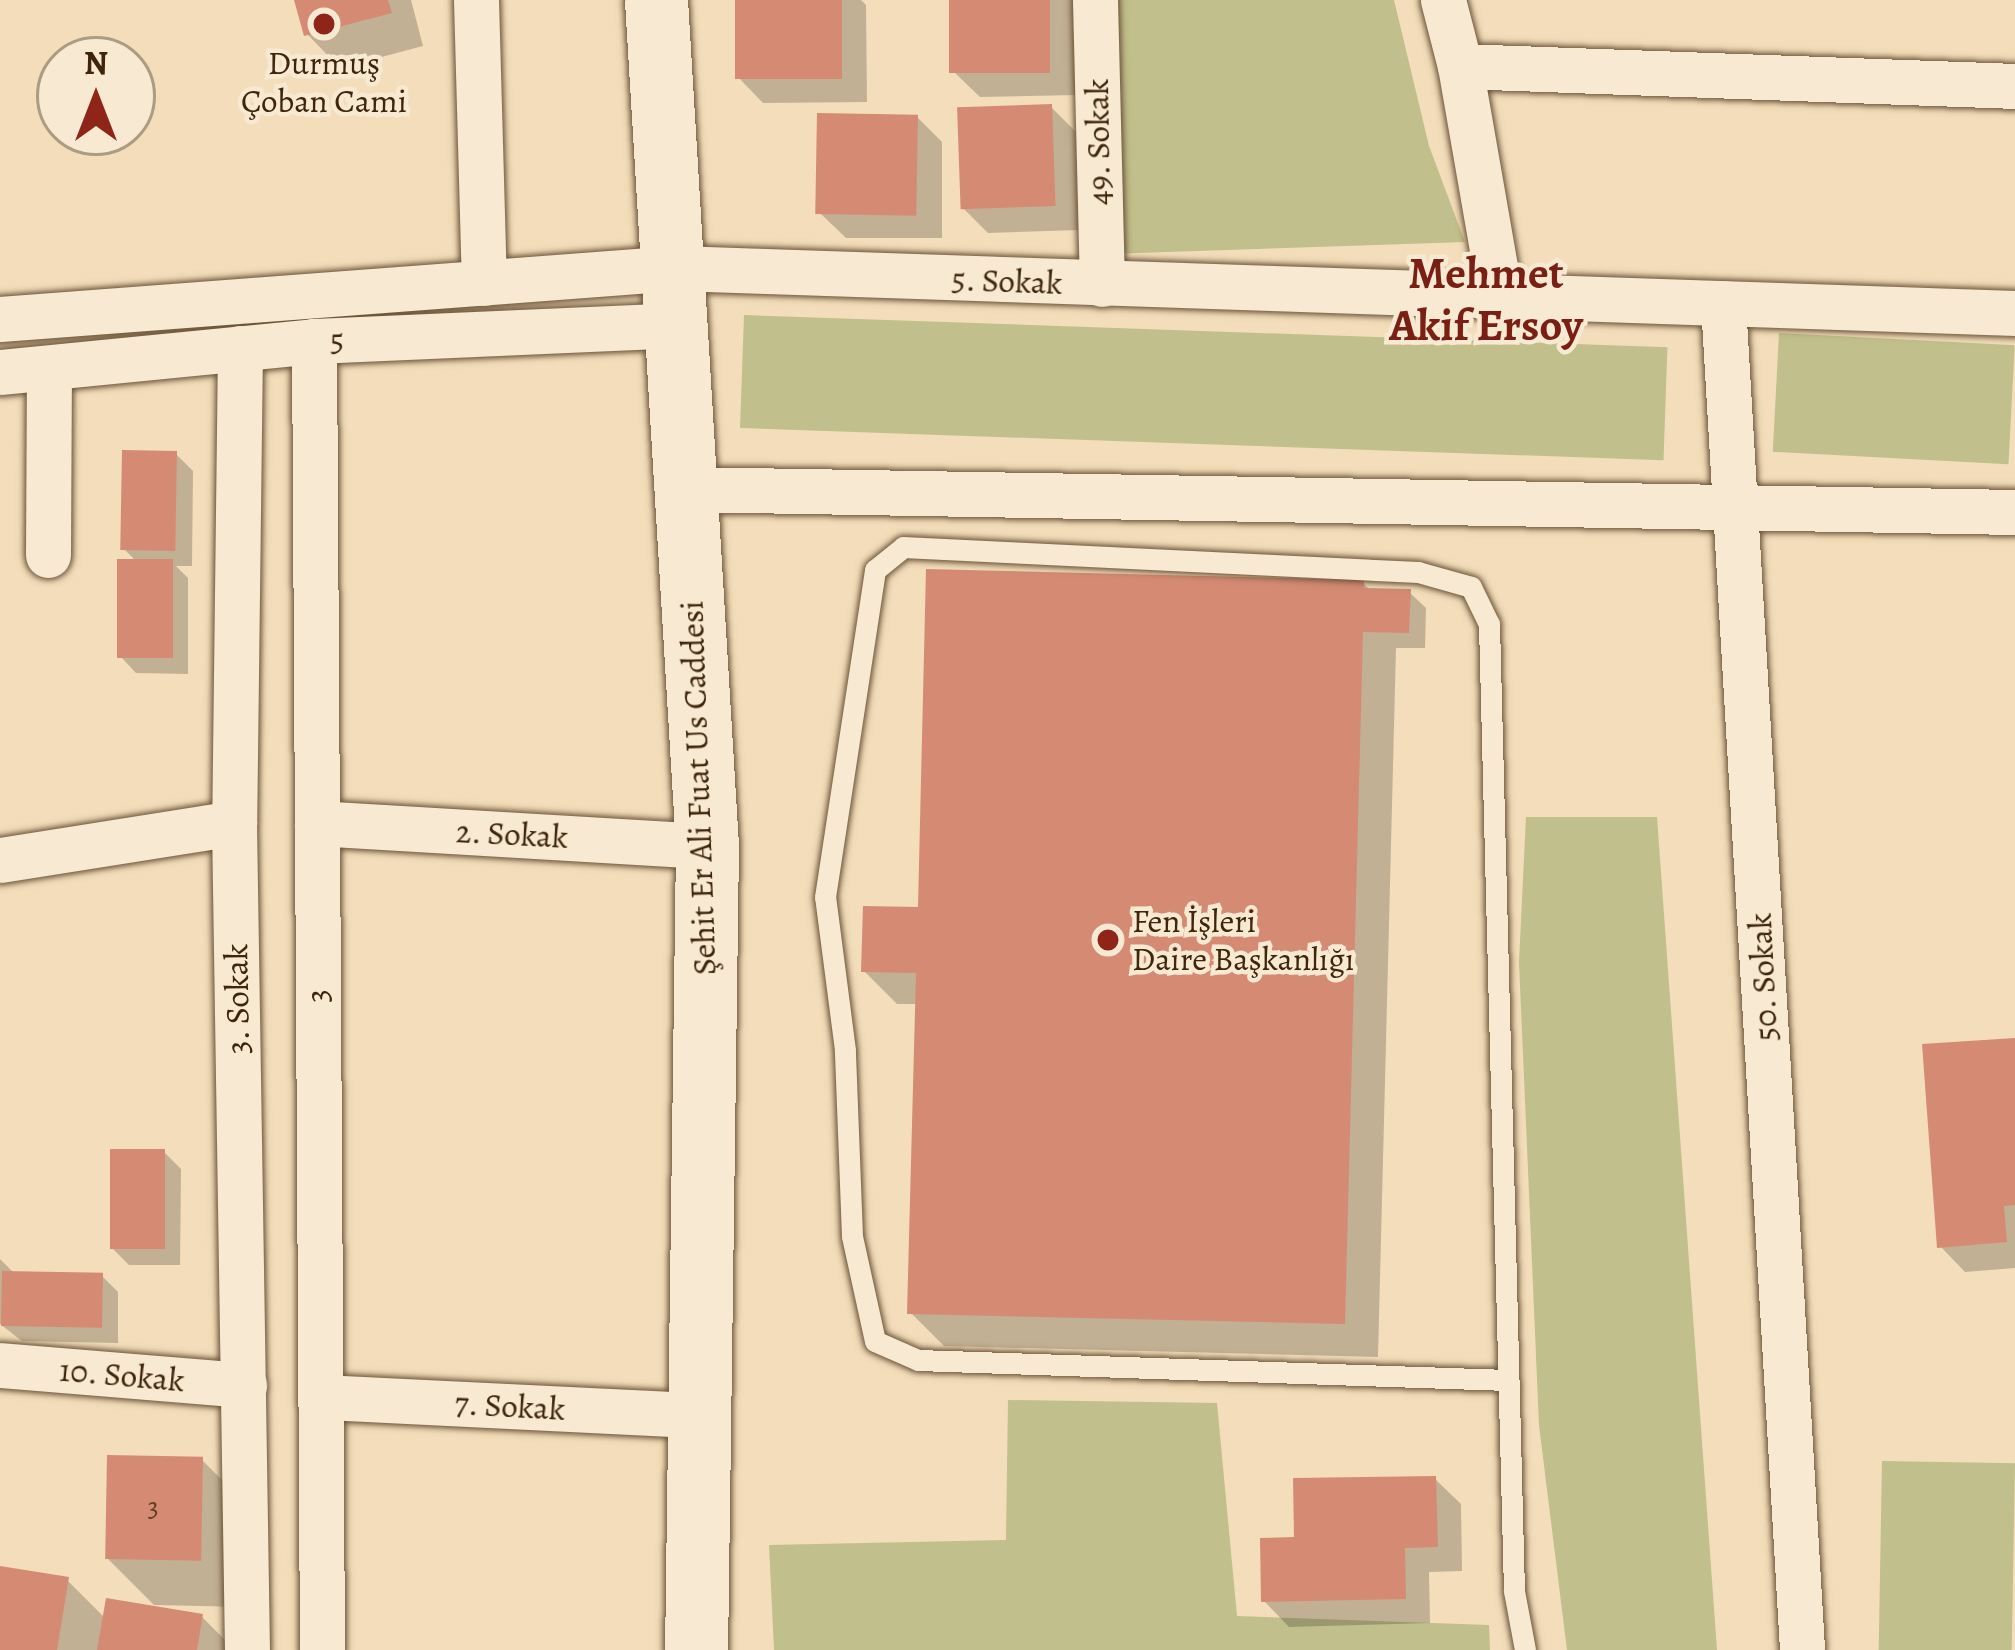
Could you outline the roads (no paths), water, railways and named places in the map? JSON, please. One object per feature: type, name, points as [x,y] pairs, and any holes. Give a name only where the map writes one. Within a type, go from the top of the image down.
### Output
[{"type":"street","points":[[476,0],[484,283]]},
{"type":"street","name":"Şehit Er Ali Fuat Us Caddesi","points":[[656,0],[706,846],[696,1650]]},
{"type":"street","name":"49. Sokak","points":[[1095,0],[1102,284]]},
{"type":"street","points":[[1443,0],[1460,66],[1500,296]]},
{"type":"street","points":[[1460,66],[2015,86]]},
{"type":"street","name":"5. Sokak","points":[[0,319],[484,283],[676,297],[1102,284],[2015,313]]},
{"type":"street","name":"5","points":[[0,372],[314,341],[676,297]]},
{"type":"street","name":"50. Sokak","points":[[1723,303],[1802,1650]]},
{"type":"street","name":"3","points":[[314,341],[322,1650]]},
{"type":"street","name":"3. Sokak","points":[[240,348],[234,823],[247,1650]]},
{"type":"street","points":[[48,555],[49,368]]},
{"type":"street","points":[[686,489],[2015,512]]},
{"type":"street","points":[[0,860],[234,823]]},
{"type":"street","name":"2. Sokak","points":[[317,823],[706,846]]},
{"type":"street","name":"10. Sokak","points":[[0,1365],[244,1385]]},
{"type":"street","name":"7. Sokak","points":[[323,1397],[696,1414]]},
{"type":"lane","points":[[1508,1380],[918,1360],[875,1341],[852,1235],[845,1050],[825,897],[875,570],[903,547],[1418,572],[1471,587],[1489,625],[1514,1591],[1525,1650]]},
{"type":"place","name":"Durmuş Çoban Cami","points":[[324,24]]},
{"type":"place","name":"Fen İşleri Daire Başkanlığı","points":[[1108,940]]},
{"type":"district","name":"Mehmet Akif Ersoy","points":[[1486,300]]}]
